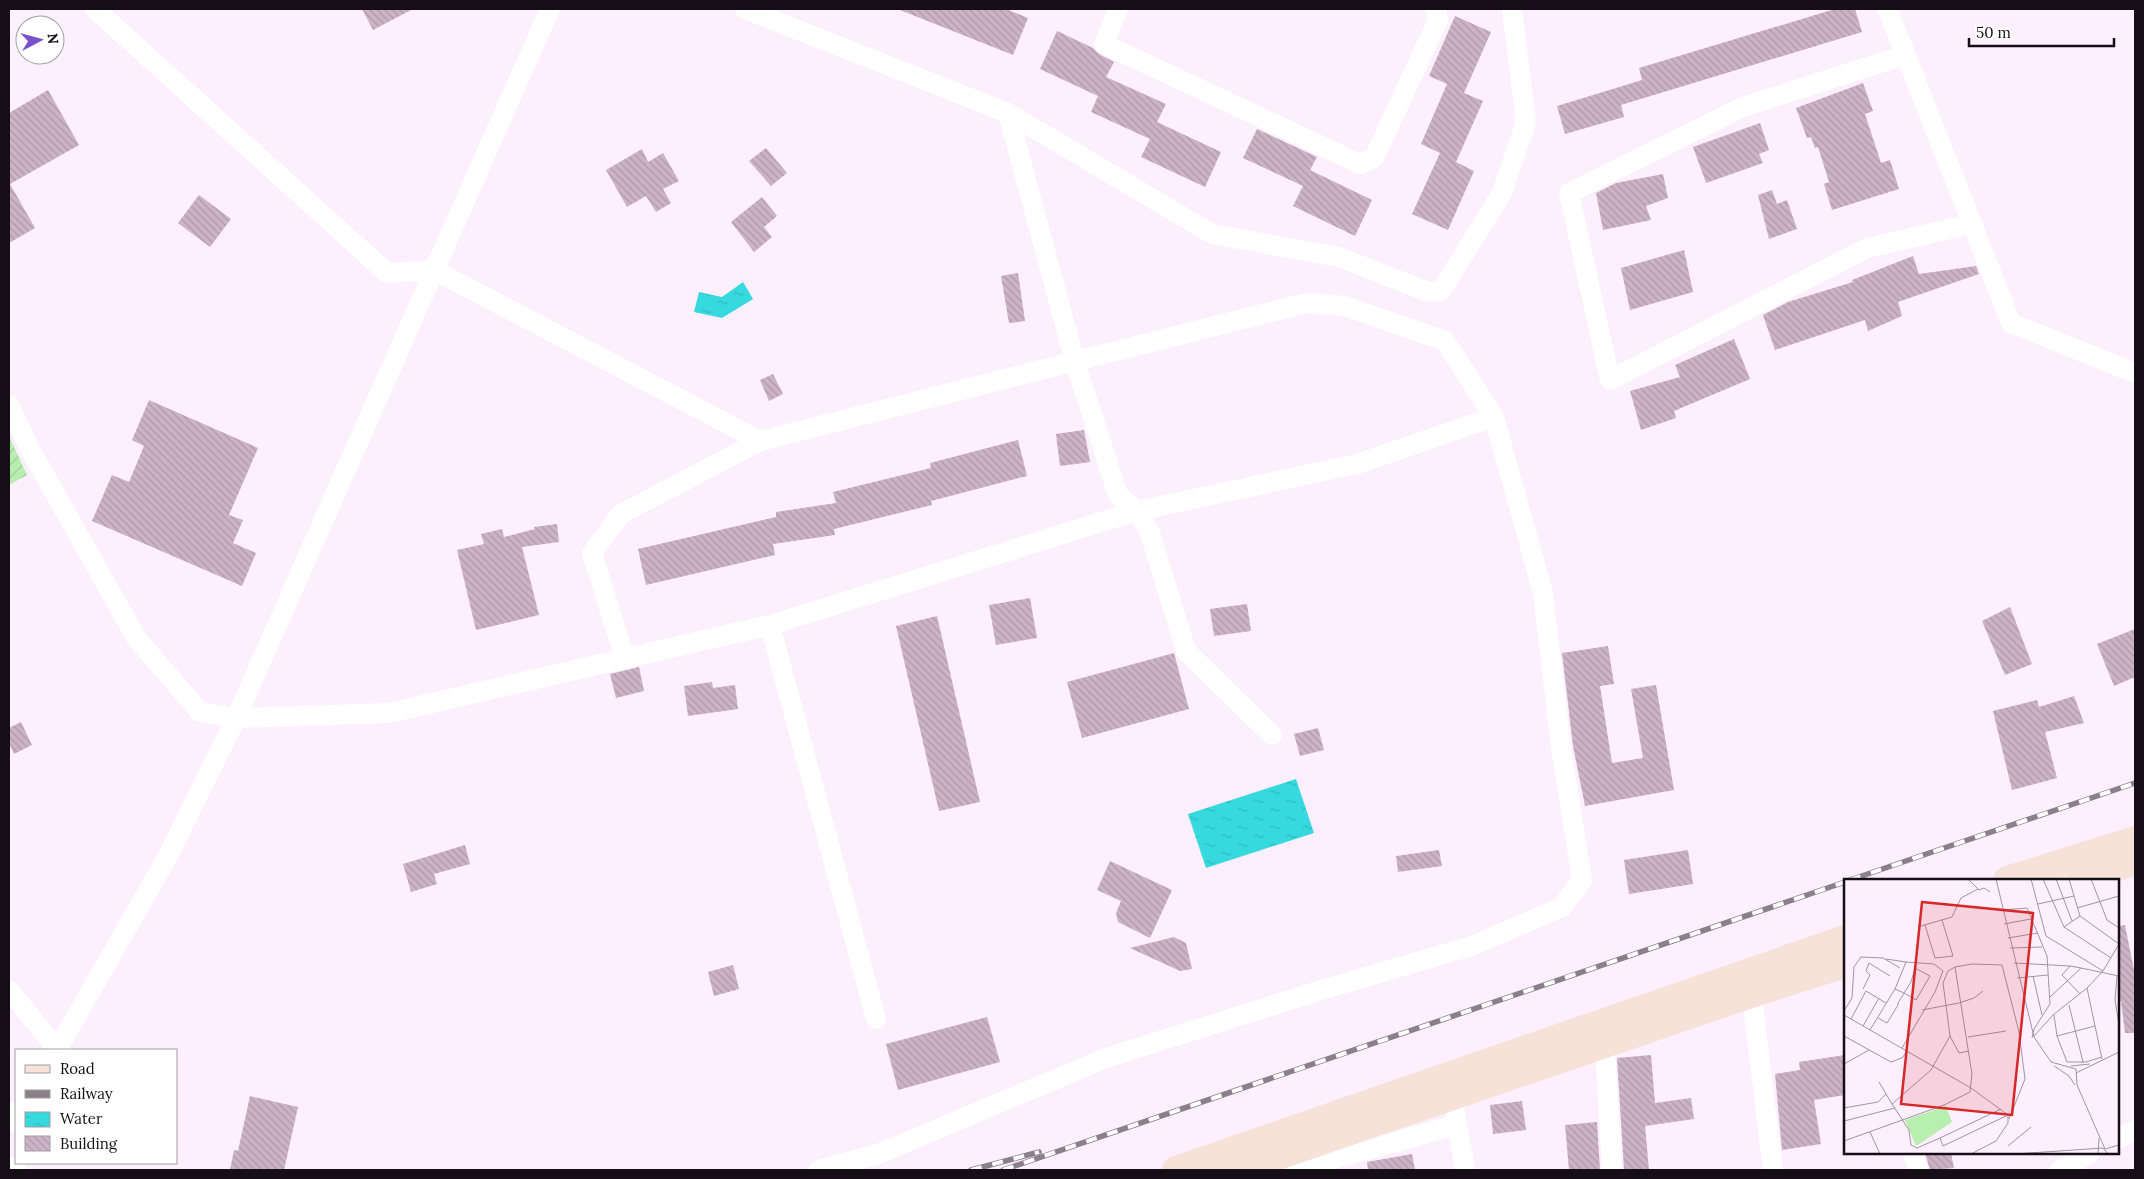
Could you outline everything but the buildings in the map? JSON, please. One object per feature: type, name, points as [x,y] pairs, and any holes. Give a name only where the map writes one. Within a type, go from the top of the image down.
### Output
[{"type":"main road","points":[[2010,879],[2135,840]]},
{"type":"main road","points":[[2083,879],[2135,861]]},
{"type":"main road","points":[[1176,1170],[1450,1086],[1604,1034],[1750,983],[1844,939]]},
{"type":"main road","points":[[1750,983],[1844,964]]},
{"type":"main road","points":[[1237,1170],[1450,1086]]},
{"type":"street","points":[[95,9],[387,273],[434,270],[760,441]]},
{"type":"street","points":[[58,1049],[168,856],[236,718],[550,9]]},
{"type":"street","points":[[745,9],[1008,113],[1212,234],[1339,258],[1428,292],[1441,291],[1502,193],[1526,122],[1512,9]]},
{"type":"street","points":[[1118,9],[1104,44],[1360,164],[1374,158],[1438,20],[1436,9]]},
{"type":"street","points":[[1888,10],[2011,323],[2135,373]]},
{"type":"street","points":[[1906,55],[1743,107],[1569,193],[1610,380],[1867,248],[1972,224]]},
{"type":"street","points":[[1008,113],[1075,362],[1118,495],[1137,511],[1150,533],[1186,651],[1272,735]]},
{"type":"street","points":[[625,658],[592,553],[621,514],[760,441],[1306,303],[1345,306],[1445,341],[1494,417],[1543,593],[1561,748],[1582,880],[1562,907],[1472,946],[1331,987],[1106,1058],[878,1154],[819,1170]]},
{"type":"street","points":[[9,405],[31,451],[137,640],[200,712],[236,718],[389,713],[770,625],[1137,511],[1357,464],[1494,417]]},
{"type":"street","points":[[770,625],[876,1019]]},
{"type":"street","points":[[1750,983],[1773,1170]]},
{"type":"street","points":[[9,990],[56,1049]]},
{"type":"street","points":[[1604,1034],[1612,1170]]},
{"type":"street","points":[[1450,1086],[1465,1170]]},
{"type":"street","points":[[1294,1170],[1456,1125]]},
{"type":"street","points":[[2119,1138],[2135,1130]]},
{"type":"street","points":[[1914,1154],[1918,1170]]},
{"type":"street","points":[[2060,1170],[2085,1154]]},
{"type":"street","points":[[9,1167],[17,1170]]},
{"type":"green space","points":[[9,436],[27,475],[9,485]]},
{"type":"water","points":[[743,282],[753,299],[722,318],[694,312],[699,292],[722,297]]},
{"type":"water","points":[[1296,779],[1314,833],[1206,868],[1188,814]]},
{"type":"railway","points":[[1853,879],[2135,783]]},
{"type":"railway","points":[[1003,1170],[1844,882]]},
{"type":"railway","points":[[971,1170],[1039,1152]]}]
